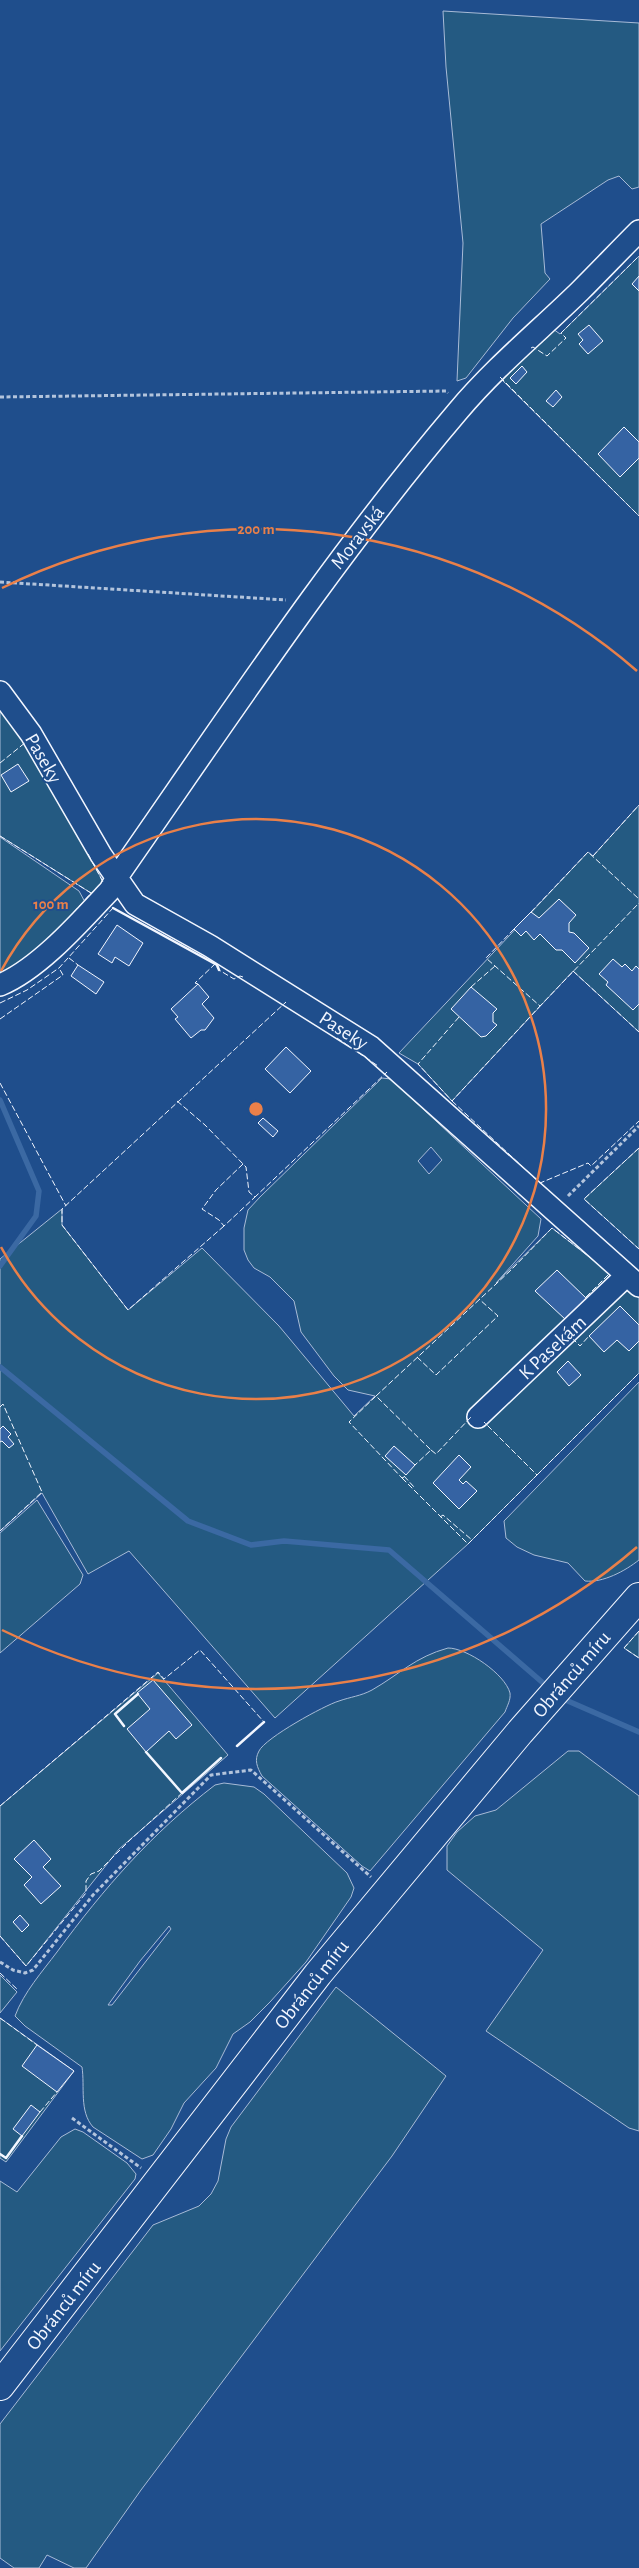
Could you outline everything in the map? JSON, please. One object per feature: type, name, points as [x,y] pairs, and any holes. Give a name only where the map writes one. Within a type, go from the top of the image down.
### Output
[{"type":"main road","name":"Obránců míru","points":[[0,2386],[318,1974],[520,1732],[639,1597]]},
{"type":"street","name":"Moravská","points":[[116,877],[309,602],[367,523],[463,406],[496,369],[579,292],[639,231]]},
{"type":"street","name":"Paseky","points":[[0,692],[31,734],[92,840],[135,904],[210,946],[371,1047],[553,1210]]},
{"type":"street","points":[[0,985],[19,976],[38,961],[110,890],[116,877]]},
{"type":"street","name":"K Pasekám","points":[[478,1417],[632,1282],[553,1210]]},
{"type":"path","points":[[0,397],[446,391],[463,406]]},
{"type":"path","points":[[0,582],[309,602]]},
{"type":"path","points":[[553,1210],[639,1126]]},
{"type":"path","points":[[0,1962],[13,1970],[25,1973],[33,1970],[93,1895],[211,1775],[251,1770],[387,1890]]},
{"type":"path","points":[[72,2118],[159,2180]]},
{"type":"shaded area","points":[[443,11],[639,23],[639,187],[632,189],[619,176],[608,180],[541,224],[545,273],[550,279],[513,318],[466,378],[457,381],[463,243],[446,67]]},
{"type":"shaded area","points":[[639,256],[639,516],[500,378],[553,329],[560,334]]},
{"type":"shaded area","points":[[0,709],[26,741],[105,885],[91,893],[0,836]]},
{"type":"shaded area","points":[[639,805],[639,1032],[573,971],[452,1101],[418,1064],[399,1053],[588,852],[593,856]]},
{"type":"shaded area","points":[[0,837],[79,891],[85,902],[34,954],[0,976]]},
{"type":"shaded area","points":[[382,1078],[391,1079],[541,1219],[538,1236],[496,1283],[552,1228],[611,1274],[566,1320],[621,1284],[639,1298],[639,1373],[468,1544],[275,1718],[129,1551],[88,1574],[42,1493],[0,1531],[0,1259],[62,1209],[62,1225],[128,1310],[202,1248],[279,1326],[354,1416],[375,1396],[348,1390],[334,1376],[301,1332],[294,1301],[270,1277],[254,1268],[248,1260],[244,1250],[244,1228],[248,1210]],"holes":[[[431,1147],[442,1160],[429,1174],[418,1161]]]},
{"type":"shaded area","points":[[639,1148],[639,1249],[584,1199]]},
{"type":"shaded area","points":[[639,1382],[639,1560],[614,1575],[599,1580],[585,1581],[568,1563],[534,1555],[517,1547],[506,1538],[504,1521]]},
{"type":"shaded area","points":[[37,1500],[83,1575],[80,1584],[0,1653],[0,1533]]},
{"type":"shaded area","points":[[639,1631],[639,1658],[624,1648]]},
{"type":"shaded area","points":[[448,1648],[465,1652],[493,1670],[507,1686],[510,1693],[509,1703],[505,1712],[370,1871],[362,1866],[262,1776],[257,1763],[257,1754],[272,1738],[309,1715],[332,1704],[368,1692],[426,1656]]},
{"type":"shaded area","points":[[158,1673],[228,1755],[119,1849],[26,1966],[0,1936],[0,1806]]},
{"type":"shaded area","points":[[568,1751],[579,1751],[639,1796],[639,2131],[629,2128],[486,2031],[543,1950],[447,1870],[447,1846],[457,1832],[475,1816],[496,1810]]},
{"type":"shaded area","points":[[224,1783],[254,1787],[264,1794],[347,1873],[354,1888],[351,1897],[306,1962],[250,2022],[233,2034],[216,2068],[184,2103],[171,2129],[153,2155],[142,2159],[93,2127],[89,2121],[84,2106],[82,2067],[25,2026],[15,2016],[34,1982],[111,1884],[170,1822],[215,1785]],"holes":[[[169,1926],[171,1929],[112,2005],[108,2005],[140,1961]]]},
{"type":"shaded area","points":[[0,1975],[17,1992],[0,2013]]},
{"type":"shaded area","points":[[336,1987],[446,2076],[392,2156],[141,2490],[86,2568],[74,2568],[47,2555],[39,2568],[14,2568],[0,2558],[0,2424],[153,2225],[199,2206],[211,2194],[218,2181],[226,2139],[231,2127]]},
{"type":"shaded area","points":[[0,2018],[74,2071],[6,2162],[0,2158]]},
{"type":"shaded area","points":[[75,2129],[83,2132],[127,2163],[136,2174],[135,2179],[0,2351],[0,2181],[17,2192],[61,2137]]},
{"type":"building","points":[[639,276],[639,291],[632,284]]},
{"type":"building","points":[[589,325],[603,341],[588,354],[579,344],[583,340],[578,334]]},
{"type":"building","points":[[522,366],[527,372],[516,384],[510,378]]},
{"type":"building","points":[[556,390],[562,397],[553,407],[546,401]]},
{"type":"building","points":[[624,427],[639,442],[639,458],[620,477],[598,454]]},
{"type":"building","points":[[18,764],[29,781],[11,792],[1,775]]},
{"type":"building","points":[[559,899],[576,915],[569,923],[569,932],[574,933],[589,948],[575,963],[562,950],[556,950],[540,934],[534,940],[526,931],[521,936],[514,929],[531,912],[539,918]]},
{"type":"building","points":[[117,925],[143,943],[129,966],[115,957],[112,963],[98,954]]},
{"type":"building","points":[[613,959],[622,967],[625,964],[632,971],[636,966],[639,969],[639,1004],[633,1010],[606,985],[608,982],[599,974]]},
{"type":"building","points":[[78,965],[104,982],[96,994],[71,976]]},
{"type":"building","points":[[198,984],[209,997],[202,1004],[214,1018],[205,1030],[201,1030],[191,1038],[175,1019],[178,1017],[171,1009]]},
{"type":"building","points":[[471,987],[497,1009],[493,1013],[493,1022],[497,1025],[486,1036],[481,1037],[451,1009]]},
{"type":"building","points":[[286,1047],[311,1071],[290,1093],[265,1069]]},
{"type":"building","points":[[263,1118],[278,1131],[273,1137],[258,1123]]},
{"type":"building","points":[[557,1270],[587,1299],[566,1320],[535,1291]]},
{"type":"building","points":[[620,1306],[639,1325],[639,1341],[629,1351],[617,1340],[604,1352],[589,1336]]},
{"type":"building","points":[[568,1361],[581,1375],[569,1386],[557,1372]]},
{"type":"building","points":[[3,1426],[11,1434],[8,1437],[14,1444],[9,1448],[2,1441],[0,1442],[0,1429]]},
{"type":"building","points":[[394,1446],[415,1465],[406,1475],[385,1456]]},
{"type":"building","points":[[459,1455],[471,1467],[459,1480],[463,1484],[466,1481],[477,1491],[459,1509],[433,1483]]},
{"type":"building","points":[[153,1680],[192,1725],[176,1739],[169,1731],[146,1752],[127,1729],[150,1709],[137,1693]]},
{"type":"building","points":[[34,1840],[51,1859],[43,1867],[61,1886],[41,1904],[24,1885],[32,1877],[14,1859]]},
{"type":"building","points":[[20,1915],[29,1925],[22,1932],[13,1922]]},
{"type":"building","points":[[37,2045],[74,2071],[57,2092],[22,2066]]},
{"type":"building","points":[[31,2105],[40,2112],[22,2136],[13,2129]]},
{"type":"waterway","points":[[0,1100],[39,1191],[36,1216],[0,1266]]},
{"type":"waterway","points":[[0,1367],[188,1521],[251,1545],[284,1541],[389,1550],[550,1689]]},
{"type":"waterway","points":[[561,1698],[639,1732]]},
{"type":"fence","points":[[531,348],[533,347],[547,356],[566,338],[561,333],[639,256]]},
{"type":"fence","points":[[500,377],[639,516]]},
{"type":"fence","points":[[0,763],[26,742]]},
{"type":"fence","points":[[593,856],[639,805]]},
{"type":"fence","points":[[0,836],[91,893],[74,912]]},
{"type":"fence","points":[[531,912],[588,852],[639,899]]},
{"type":"fence","points":[[88,854],[104,884]]},
{"type":"fence","points":[[514,929],[486,958],[540,1006],[639,903]]},
{"type":"fence","points":[[0,1003],[27,990],[59,968],[113,908]]},
{"type":"fence","points":[[69,958],[78,965]]},
{"type":"fence","points":[[198,984],[195,983],[215,964],[219,970],[234,979],[240,976],[243,977]]},
{"type":"fence","points":[[471,987],[495,966]]},
{"type":"fence","points":[[0,1019],[63,975],[59,968]]},
{"type":"fence","points":[[573,971],[639,1032]]},
{"type":"fence","points":[[224,1226],[128,1310],[62,1225],[62,1209],[286,1002]]},
{"type":"fence","points":[[459,1017],[418,1064],[452,1101],[540,1006]]},
{"type":"fence","points":[[337,1038],[378,1066]]},
{"type":"fence","points":[[177,1101],[205,1125],[246,1167],[249,1192],[255,1197],[387,1072]]},
{"type":"fence","points":[[0,1083],[66,1206]]},
{"type":"fence","points":[[452,1101],[540,1183],[588,1163],[591,1166],[639,1121]]},
{"type":"fence","points":[[639,1148],[584,1199],[639,1249]]},
{"type":"fence","points":[[243,1164],[216,1190],[202,1209],[219,1220],[224,1226],[255,1197]]},
{"type":"fence","points":[[376,1396],[511,1270],[552,1228],[591,1258]]},
{"type":"fence","points":[[586,1297],[610,1273]]},
{"type":"fence","points":[[417,1357],[436,1375],[498,1316],[479,1299]]},
{"type":"fence","points":[[572,1338],[580,1346],[589,1336]]},
{"type":"fence","points":[[537,1475],[639,1373]]},
{"type":"fence","points":[[404,1477],[402,1478],[349,1422],[376,1396],[431,1450],[415,1465]]},
{"type":"fence","points":[[0,1407],[3,1404],[42,1492],[0,1531]]},
{"type":"fence","points":[[431,1450],[436,1454],[471,1417]]},
{"type":"fence","points":[[402,1478],[468,1544],[537,1475],[484,1422]]},
{"type":"fence","points":[[404,1476],[414,1487]]},
{"type":"fence","points":[[440,1517],[443,1515],[472,1540]]},
{"type":"fence","points":[[639,1631],[624,1648],[639,1658]]},
{"type":"fence","points":[[0,1806],[158,1672],[164,1679],[200,1650],[264,1722]]},
{"type":"fence","points":[[0,1936],[26,1966],[86,1893],[86,1881],[91,1874],[99,1871],[182,1793]]},
{"type":"fence","points":[[0,1973],[18,1990]]},
{"type":"fence","points":[[0,2018],[37,2045]]},
{"type":"fence","points":[[40,2112],[57,2092]]},
{"type":"wall","points":[[113,908],[217,965],[219,970]]},
{"type":"wall","points":[[124,1726],[115,1714],[138,1694]]},
{"type":"wall","points":[[237,1746],[264,1722]]},
{"type":"wall","points":[[146,1752],[182,1793],[221,1758]]},
{"type":"wall","points":[[0,2154],[6,2158],[22,2136]]}]
